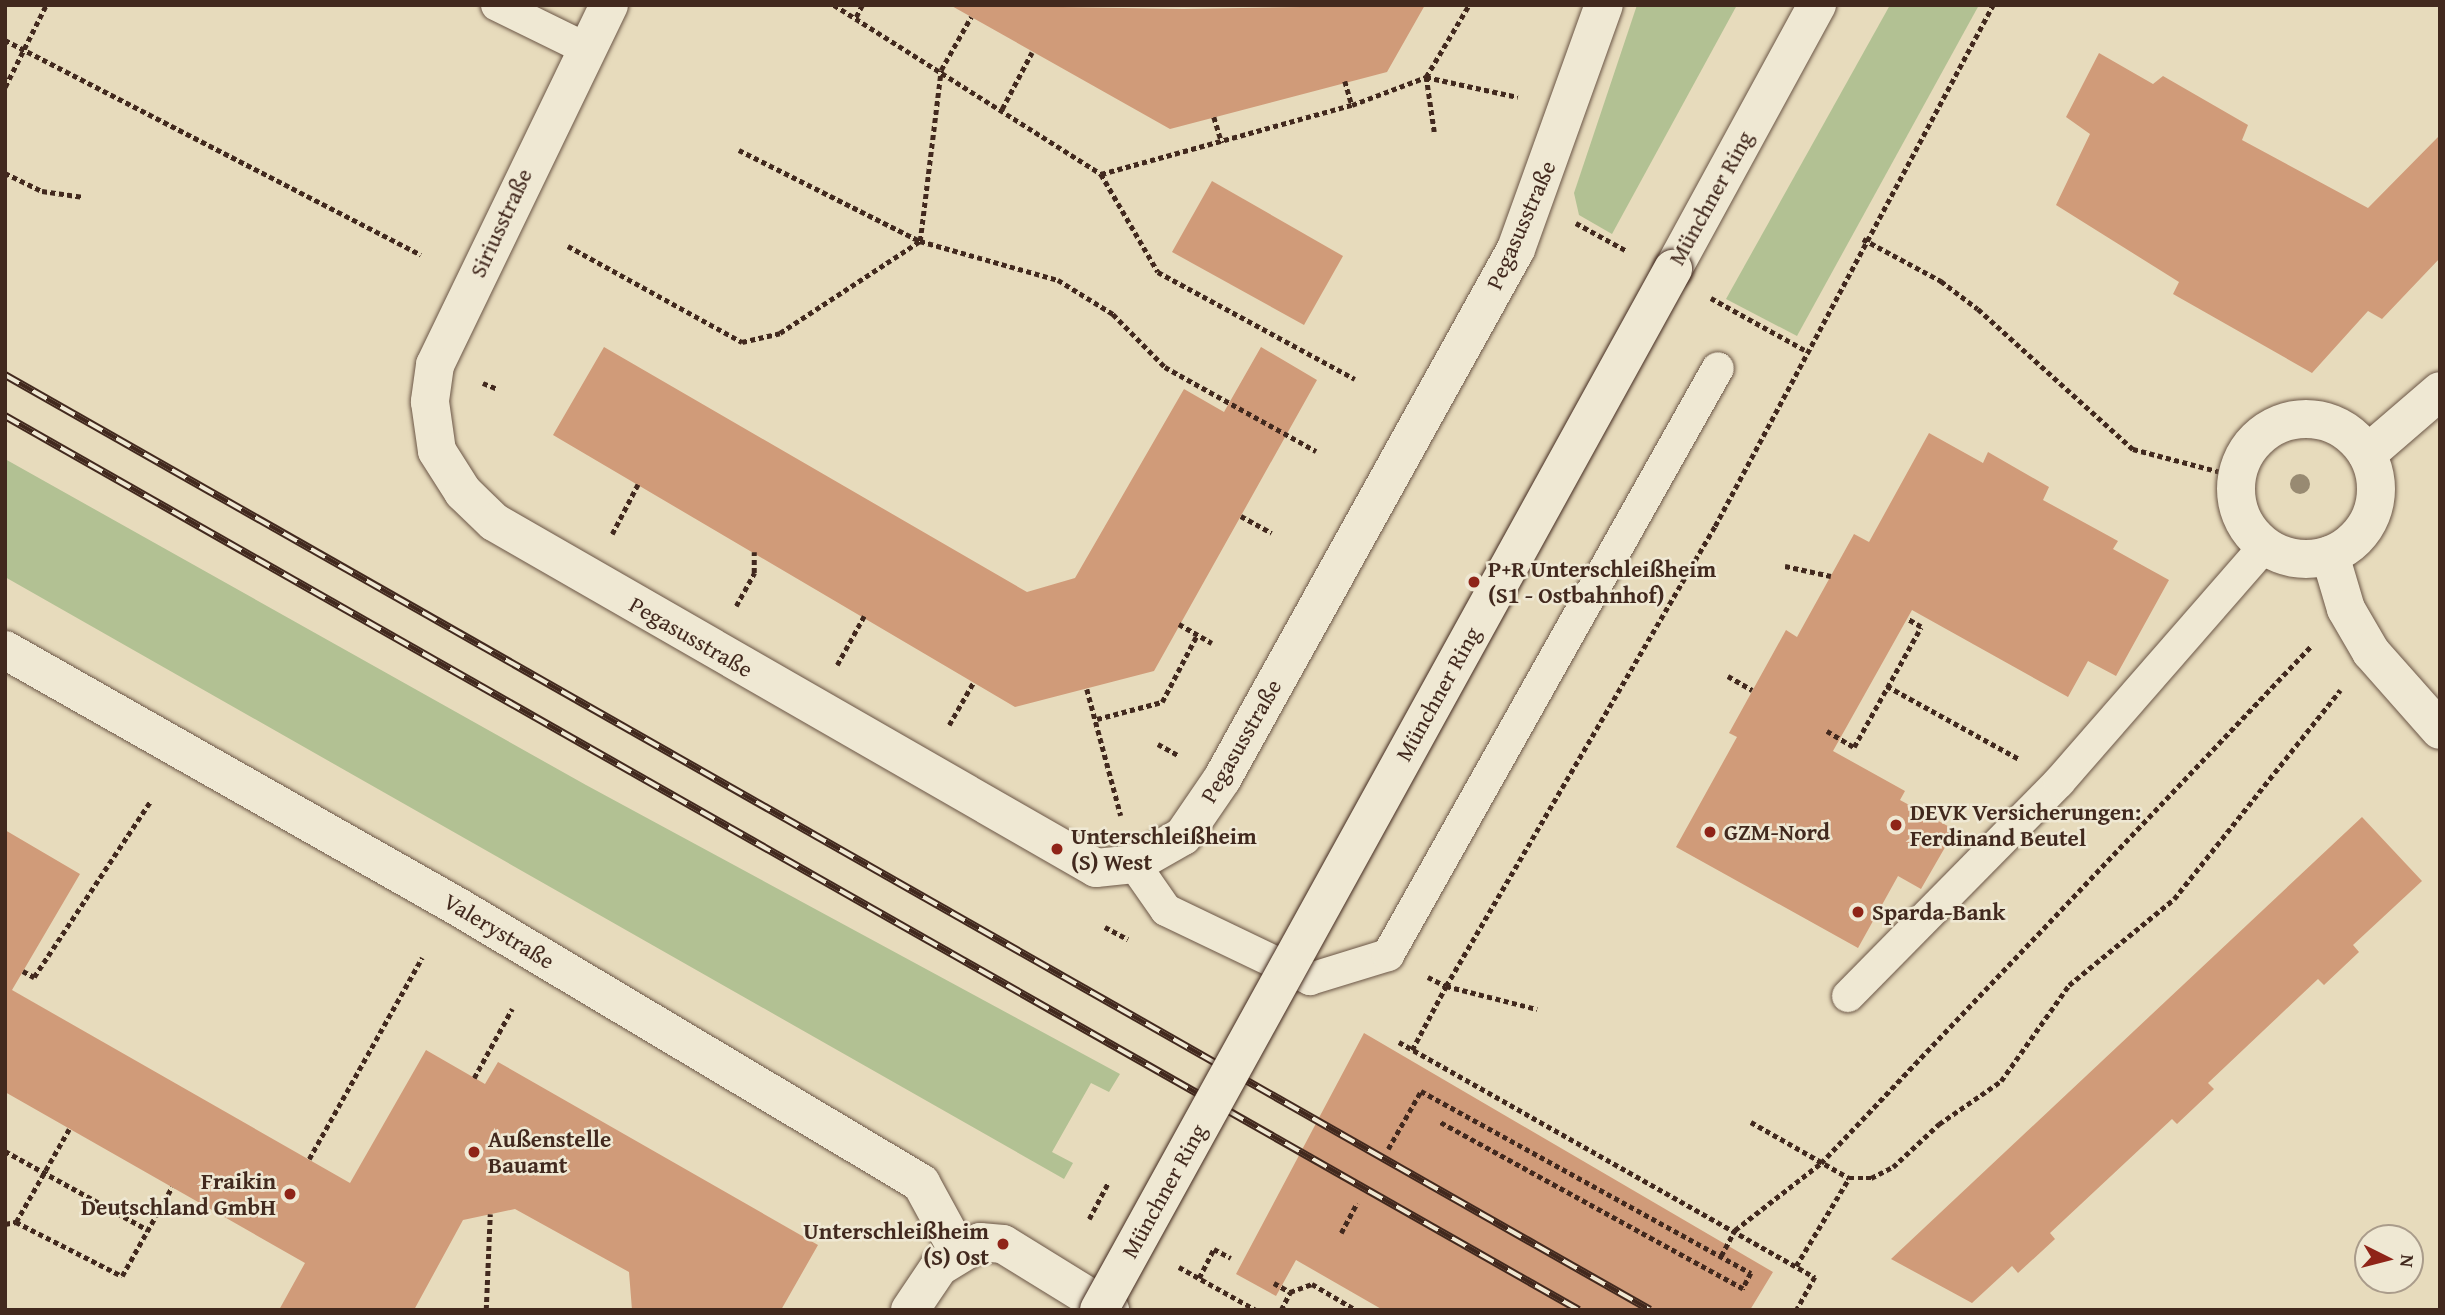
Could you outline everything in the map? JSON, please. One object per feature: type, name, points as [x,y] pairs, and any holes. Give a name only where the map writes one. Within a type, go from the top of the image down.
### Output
[{"type":"street","name":"Siriusstraße","points":[[437,451],[430,402],[435,365],[609,5]]},
{"type":"street","name":"Pegasusstraße","points":[[437,451],[463,492],[494,522],[1057,849],[1096,868],[1134,864],[1183,836],[1222,779],[1516,248],[1568,116],[1604,5]]},
{"type":"street","name":"Münchner Ring","points":[[1099,1310],[1817,5]]},
{"type":"street","points":[[2367,454],[2440,391]]},
{"type":"street","points":[[2294,419],[2331,422],[2367,454],[2375,477],[2373,512],[2348,545],[2330,555],[2302,559],[2265,546],[2240,515],[2236,476],[2253,442],[2294,419]]},
{"type":"street","points":[[2330,555],[2346,609],[2371,652],[2440,730]]},
{"type":"street","name":"Valerystraße","points":[[5,650],[460,908],[921,1183],[958,1251]]},
{"type":"street","points":[[919,1307],[958,1251],[980,1242],[1003,1244],[1110,1310]]},
{"type":"lane","points":[[496,5],[587,49]]},
{"type":"lane","points":[[1134,864],[1167,910],[1310,979],[1388,955],[1718,368]]},
{"type":"lane","points":[[1848,996],[2059,782],[2265,546]]},
{"type":"path","points":[[5,86],[25,56],[46,5]]},
{"type":"path","points":[[834,5],[941,70],[1101,174],[1158,272],[1355,379]]},
{"type":"path","points":[[856,17],[862,5]]},
{"type":"path","points":[[1434,132],[1426,77],[1469,5]]},
{"type":"path","points":[[1412,1050],[1715,526],[1863,239],[1993,5]]},
{"type":"path","points":[[568,246],[742,342],[780,333],[920,241],[941,70],[971,17]]},
{"type":"path","points":[[5,40],[25,56],[421,256]]},
{"type":"path","points":[[1002,109],[1032,52]]},
{"type":"path","points":[[1101,174],[1353,105],[1426,77],[1510,93],[1568,116]]},
{"type":"path","points":[[1345,81],[1353,105]]},
{"type":"path","points":[[1214,117],[1222,143]]},
{"type":"path","points":[[738,150],[920,241],[1058,280],[1113,314],[1165,367],[1316,451]]},
{"type":"path","points":[[5,173],[42,191],[84,197]]},
{"type":"path","points":[[1863,239],[1969,302],[2133,449],[2236,476]]},
{"type":"path","points":[[1241,516],[1272,533]]},
{"type":"path","points":[[1785,566],[1831,576]]},
{"type":"path","points":[[1721,1256],[1735,1230],[1821,1163],[2346,609]]},
{"type":"path","points":[[1827,732],[1854,747],[1921,627],[1907,619]]},
{"type":"path","points":[[1180,624],[1212,643]]},
{"type":"path","points":[[1097,719],[1162,702],[1197,635]]},
{"type":"path","points":[[1752,1122],[1849,1178],[1871,1178],[1893,1167],[1939,1124],[2001,1081],[2069,985],[2174,899],[2371,652]]},
{"type":"path","points":[[1728,676],[1752,690]]},
{"type":"path","points":[[1887,686],[2059,782]]},
{"type":"path","points":[[1087,688],[1134,864]]},
{"type":"path","points":[[23,971],[34,977],[150,803]]},
{"type":"path","points":[[309,1159],[422,958]]},
{"type":"path","points":[[1416,970],[1447,986],[1537,1009]]},
{"type":"path","points":[[474,1078],[512,1009]]},
{"type":"path","points":[[1399,1042],[1815,1277],[1797,1310]]},
{"type":"path","points":[[1388,1149],[1421,1091],[1751,1273],[1742,1289],[1438,1121]]},
{"type":"path","points":[[16,1222],[69,1129]]},
{"type":"path","points":[[5,1151],[148,1230]]},
{"type":"path","points":[[1796,1266],[1849,1178]]},
{"type":"path","points":[[1088,1219],[1108,1183]]},
{"type":"path","points":[[5,1224],[16,1222],[122,1276],[172,1187]]},
{"type":"path","points":[[1341,1233],[1357,1203]]},
{"type":"path","points":[[486,1310],[490,1214]]},
{"type":"path","points":[[1199,1278],[1214,1249],[1231,1258]]},
{"type":"path","points":[[1167,1260],[1256,1310]]},
{"type":"path","points":[[1274,1283],[1290,1292]]},
{"type":"path","points":[[1281,1310],[1290,1292],[1312,1284],[1356,1310]]},
{"type":"green space","points":[[1637,5],[1737,5],[1612,234],[1579,215],[1574,193]]},
{"type":"green space","points":[[1890,5],[1979,5],[1797,336],[1726,299]]},
{"type":"green space","points":[[5,459],[586,785],[1120,1074],[1109,1092],[1091,1083],[1052,1152],[1073,1163],[1064,1179],[5,577]]},
{"type":"building","points":[[950,5],[1183,9],[1425,5],[1387,72],[1170,129]]},
{"type":"building","points":[[2099,53],[2153,84],[2163,76],[2248,125],[2242,140],[2368,208],[2440,135],[2440,258],[2382,319],[2368,311],[2312,373],[2173,294],[2179,282],[2056,205],[2090,134],[2066,117]]},
{"type":"building","points":[[1212,181],[1343,256],[1304,325],[1172,252]]},
{"type":"building","points":[[604,347],[1027,592],[1075,578],[1184,389],[1224,412],[1261,347],[1317,380],[1154,671],[1015,707],[553,435]]},
{"type":"building","points":[[1929,433],[1983,463],[1988,452],[2049,487],[2043,500],[2118,541],[2113,549],[2169,580],[2116,676],[2088,661],[2068,697],[1912,610],[1833,751],[1905,791],[1900,800],[1955,830],[1921,889],[1898,876],[1858,948],[1676,847],[1737,737],[1729,733],[1786,630],[1797,637],[1854,534],[1869,542]]},
{"type":"building","points":[[2362,817],[2422,881],[2353,945],[2359,952],[2324,985],[2318,979],[2208,1083],[2214,1089],[2177,1124],[2172,1119],[2050,1233],[2055,1239],[2018,1273],[2012,1266],[1972,1303],[1891,1259]]},
{"type":"building","points":[[5,830],[80,874],[12,990],[350,1183],[426,1050],[485,1084],[498,1062],[818,1245],[781,1310],[632,1310],[629,1272],[515,1209],[463,1220],[414,1310],[279,1310],[305,1263],[5,1092]]},
{"type":"building","points":[[1364,1033],[1773,1272],[1750,1310],[1383,1310],[1296,1260],[1276,1296],[1236,1274]]},
{"type":"railway","points":[[5,375],[1650,1310]]},
{"type":"railway","points":[[5,416],[1579,1310]]},
{"type":"place","name":"P+R Unterschleißheim (S1 - Ostbahnhof)","points":[[1474,582]]},
{"type":"place","name":"DEVK Versicherungen: Ferdinand Beutel","points":[[1896,825]]},
{"type":"place","name":"GZM-Nord","points":[[1710,832]]},
{"type":"place","name":"Unterschleißheim (S) West","points":[[1057,849]]},
{"type":"place","name":"Sparda-Bank","points":[[1858,912]]},
{"type":"place","name":"Außenstelle Bauamt","points":[[474,1152]]},
{"type":"place","name":"Fraikin Deutschland GmbH","points":[[290,1194]]},
{"type":"place","name":"Unterschleißheim (S) Ost","points":[[1003,1244]]}]
